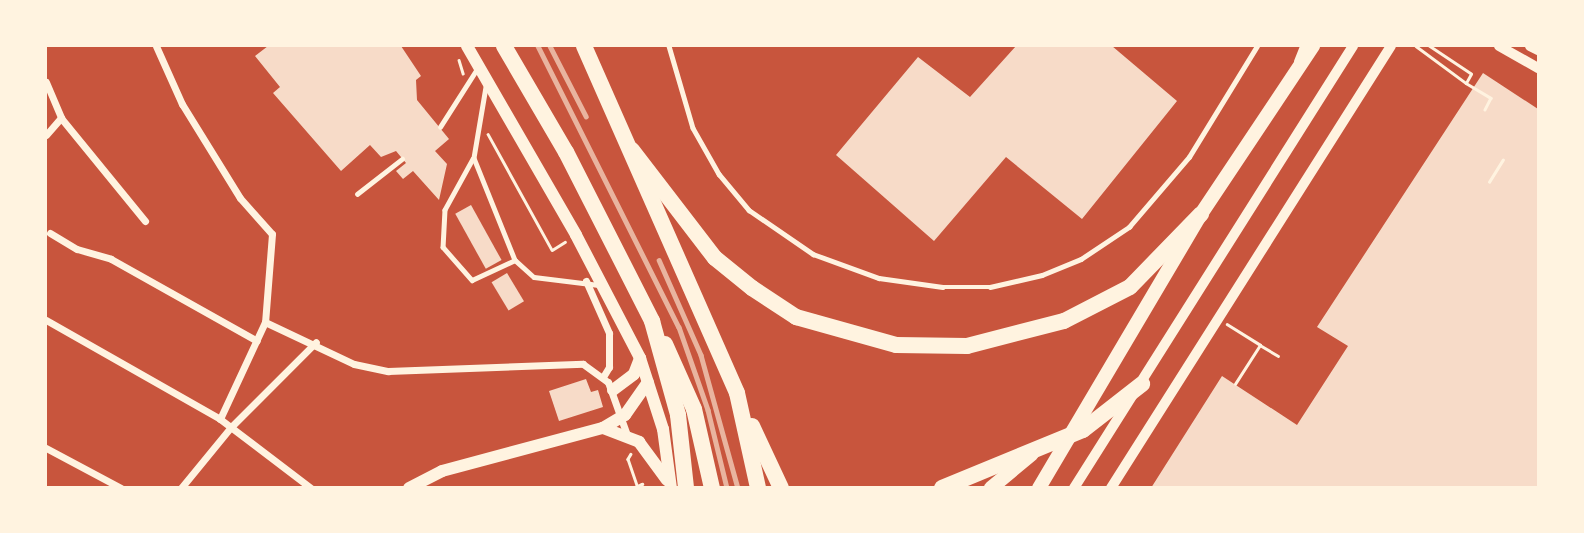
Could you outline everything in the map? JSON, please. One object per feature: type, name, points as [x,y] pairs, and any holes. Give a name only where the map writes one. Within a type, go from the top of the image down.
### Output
[{"type":"highway","points":[[504,46],[572,163],[694,409],[712,488]]},
{"type":"highway","points":[[584,46],[781,488]]},
{"type":"highway","points":[[632,150],[715,258],[752,288],[796,317],[896,345],[967,346],[1064,321],[1130,287],[1201,214]]},
{"type":"highway","points":[[652,321],[678,415],[686,488]]},
{"type":"highway","points":[[942,488],[1083,430],[1142,384]]},
{"type":"highway","points":[[737,393],[758,488]]},
{"type":"main road","points":[[1041,484],[1201,214],[1312,46]]},
{"type":"main road","points":[[465,50],[488,79],[605,287],[640,358],[663,429],[671,488]]},
{"type":"main road","points":[[613,390],[634,374],[640,358]]},
{"type":"main road","points":[[409,488],[442,471],[603,428],[623,417],[648,382]]},
{"type":"main road","points":[[603,428],[639,442],[652,455],[671,488]]},
{"type":"main road","points":[[990,488],[1036,451]]},
{"type":"street","points":[[156,46],[182,104],[234,189],[268,226],[271,244],[265,322],[220,419]]},
{"type":"street","points":[[1074,488],[1353,46]]},
{"type":"street","points":[[1111,488],[1391,46]]},
{"type":"street","points":[[1499,46],[1538,68]]},
{"type":"street","points":[[1530,46],[1538,50]]},
{"type":"street","points":[[46,82],[61,118],[145,221]]},
{"type":"street","points":[[46,135],[61,118]]},
{"type":"street","points":[[47,233],[77,249],[111,259],[257,341]]},
{"type":"street","points":[[586,281],[609,333],[608,366],[603,377]]},
{"type":"street","points":[[46,320],[220,419],[311,488]]},
{"type":"street","points":[[265,322],[316,342],[354,364],[387,372],[573,361],[603,377],[613,390],[623,417],[626,435]]},
{"type":"street","points":[[181,488],[231,427],[316,342]]},
{"type":"street","points":[[46,448],[121,488]]},
{"type":"lane","points":[[670,46],[693,128],[719,174],[749,211],[813,254],[879,278],[942,287],[990,287],[1042,275],[1081,259],[1129,227],[1189,157],[1257,46]]},
{"type":"lane","points":[[1287,84],[1302,46]]},
{"type":"lane","points":[[440,127],[479,65]]},
{"type":"lane","points":[[488,79],[474,158],[445,210],[443,247],[472,281],[515,260]]},
{"type":"lane","points":[[474,158],[515,260],[534,277],[586,281],[605,287]]},
{"type":"lane","points":[[357,194],[402,159]]},
{"type":"path","points":[[1416,46],[1491,98],[1485,110]]},
{"type":"path","points":[[1429,46],[1471,74],[1466,83]]},
{"type":"path","points":[[465,50],[458,62],[468,85]]},
{"type":"path","points":[[487,132],[552,250]]},
{"type":"path","points":[[1489,182],[1503,160]]},
{"type":"path","points":[[1227,324],[1278,356]]},
{"type":"path","points":[[1235,384],[1260,345]]},
{"type":"path","points":[[638,488],[628,459],[639,442]]},
{"type":"building","points":[[268,46],[401,46],[421,76],[416,80],[417,100],[449,139],[435,151],[447,164],[439,200],[413,171],[403,179],[396,171],[406,163],[396,151],[381,157],[370,145],[341,171],[273,93],[280,87],[255,56]]},
{"type":"building","points":[[1016,46],[1112,46],[1177,101],[1082,219],[1006,157],[934,241],[836,155],[918,57],[970,97]]},
{"type":"building","points":[[1483,73],[1538,109],[1538,488],[1151,488],[1222,376],[1297,425],[1348,346],[1317,327]]},
{"type":"building","points":[[471,205],[502,260],[486,269],[455,214]]},
{"type":"building","points":[[507,273],[524,301],[509,311],[492,282]]},
{"type":"building","points":[[586,379],[591,392],[598,390],[603,407],[559,421],[549,391]]},
{"type":"railway","points":[[538,46],[679,327],[708,410],[727,488]]},
{"type":"railway","points":[[550,46],[586,116]]},
{"type":"railway","points":[[659,260],[701,355],[738,488]]}]
